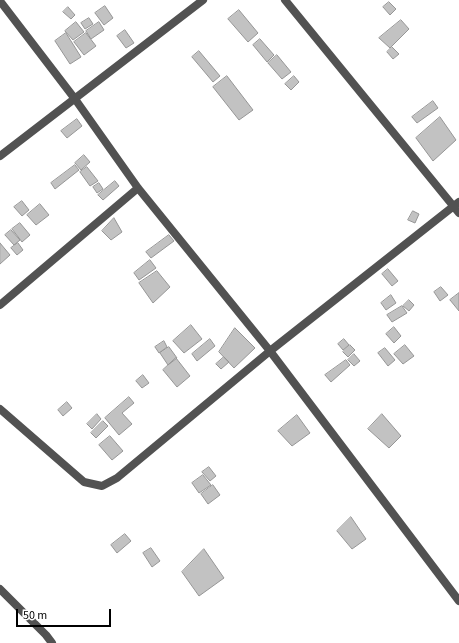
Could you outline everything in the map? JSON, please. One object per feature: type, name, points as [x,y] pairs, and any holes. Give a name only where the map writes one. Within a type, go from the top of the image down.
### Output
[{"type":"street","points":[[0,156],[204,0]]},
{"type":"street","points":[[285,0],[456,204],[459,214]]},
{"type":"street","points":[[0,1],[75,99],[138,188],[270,351],[459,601]]},
{"type":"street","points":[[0,305],[138,188]]},
{"type":"street","points":[[0,409],[84,482],[102,486],[117,478],[270,351],[456,204]]},
{"type":"street","points":[[0,589],[46,635],[52,643]]},
{"type":"building","points":[[389,2],[396,9],[390,15],[383,7]]},
{"type":"building","points":[[105,6],[113,18],[104,25],[95,13]]},
{"type":"building","points":[[68,7],[75,15],[71,19],[63,12]]},
{"type":"building","points":[[239,10],[258,33],[248,42],[228,19]]},
{"type":"building","points":[[89,18],[93,24],[85,29],[81,23]]},
{"type":"building","points":[[401,20],[409,29],[390,48],[379,38]]},
{"type":"building","points":[[76,22],[84,32],[73,40],[65,31]]},
{"type":"building","points":[[99,22],[104,30],[91,39],[86,31]]},
{"type":"building","points":[[125,30],[134,43],[126,48],[117,36]]},
{"type":"building","points":[[66,33],[81,57],[70,64],[55,41]]},
{"type":"building","points":[[86,33],[96,46],[84,55],[74,42]]},
{"type":"building","points":[[260,39],[274,55],[267,62],[253,45]]},
{"type":"building","points":[[392,47],[399,54],[393,59],[387,52]]},
{"type":"building","points":[[199,51],[220,76],[213,82],[192,57]]},
{"type":"building","points":[[277,55],[291,72],[282,79],[268,63]]},
{"type":"building","points":[[227,76],[253,110],[239,120],[213,87]]},
{"type":"building","points":[[294,76],[299,82],[291,90],[285,84]]},
{"type":"building","points":[[433,101],[438,108],[417,123],[412,117]]},
{"type":"building","points":[[440,117],[456,140],[433,161],[416,138]]},
{"type":"building","points":[[77,119],[82,126],[67,138],[61,131]]},
{"type":"building","points":[[84,155],[90,162],[81,170],[75,163]]},
{"type":"building","points":[[75,165],[79,170],[55,189],[51,183]]},
{"type":"building","points":[[87,167],[98,181],[90,186],[80,172]]},
{"type":"building","points":[[115,181],[119,186],[103,200],[98,195]]},
{"type":"building","points":[[99,183],[103,189],[97,193],[93,187]]},
{"type":"building","points":[[22,201],[29,210],[22,216],[14,207]]},
{"type":"building","points":[[40,204],[49,215],[36,225],[27,215]]},
{"type":"building","points":[[413,211],[419,214],[415,223],[408,220]]},
{"type":"building","points":[[114,218],[122,232],[111,240],[102,231]]},
{"type":"building","points":[[20,223],[30,235],[22,242],[12,229]]},
{"type":"building","points":[[11,230],[20,240],[14,245],[5,235]]},
{"type":"building","points":[[169,235],[174,241],[151,258],[146,252]]},
{"type":"building","points":[[0,243],[10,255],[0,264]]},
{"type":"building","points":[[18,243],[23,250],[17,255],[11,248]]},
{"type":"building","points":[[150,260],[156,268],[139,280],[134,273]]},
{"type":"building","points":[[388,269],[398,281],[392,286],[382,274]]},
{"type":"building","points":[[157,271],[170,287],[153,303],[139,283]]},
{"type":"building","points":[[441,287],[448,295],[440,301],[434,292]]},
{"type":"building","points":[[459,293],[459,311],[450,300]]},
{"type":"building","points":[[391,295],[396,303],[386,310],[381,303]]},
{"type":"building","points":[[409,300],[414,305],[409,311],[403,306]]},
{"type":"building","points":[[402,306],[407,313],[392,322],[387,315]]},
{"type":"building","points":[[191,325],[202,339],[184,353],[173,341]]},
{"type":"building","points":[[394,327],[401,336],[394,343],[386,334]]},
{"type":"building","points":[[235,328],[255,348],[234,368],[219,352]]},
{"type":"building","points":[[210,339],[215,346],[197,361],[192,354]]},
{"type":"building","points":[[344,339],[349,345],[343,350],[338,344]]},
{"type":"building","points":[[164,341],[167,347],[159,353],[155,347]]},
{"type":"building","points":[[350,345],[355,350],[348,357],[343,352]]},
{"type":"building","points":[[405,345],[414,356],[403,364],[394,354]]},
{"type":"building","points":[[169,347],[177,358],[168,365],[160,353]]},
{"type":"building","points":[[385,348],[395,360],[388,366],[378,353]]},
{"type":"building","points":[[354,354],[360,361],[354,366],[348,360]]},
{"type":"building","points":[[224,357],[229,362],[221,369],[216,364]]},
{"type":"building","points":[[176,358],[190,376],[177,387],[163,370]]},
{"type":"building","points":[[346,360],[350,365],[331,382],[325,375]]},
{"type":"building","points":[[143,375],[149,383],[142,388],[136,381]]},
{"type":"building","points":[[129,397],[134,403],[122,413],[132,424],[119,435],[105,418]]},
{"type":"building","points":[[67,402],[72,408],[63,416],[58,410]]},
{"type":"building","points":[[97,414],[101,419],[92,429],[87,424]]},
{"type":"building","points":[[382,414],[401,436],[389,448],[368,429]]},
{"type":"building","points":[[297,415],[310,433],[292,446],[278,431]]},
{"type":"building","points":[[103,421],[108,426],[96,438],[91,433]]},
{"type":"building","points":[[110,436],[123,451],[112,460],[99,445]]},
{"type":"building","points":[[209,467],[216,476],[210,481],[202,472]]},
{"type":"building","points":[[203,475],[211,485],[199,493],[192,483]]},
{"type":"building","points":[[213,485],[220,495],[208,504],[201,494]]},
{"type":"building","points":[[351,517],[366,539],[352,549],[337,531]]},
{"type":"building","points":[[125,534],[131,541],[117,553],[111,545]]},
{"type":"building","points":[[151,548],[160,561],[152,567],[143,553]]},
{"type":"building","points":[[204,549],[224,578],[199,596],[182,572]]}]
